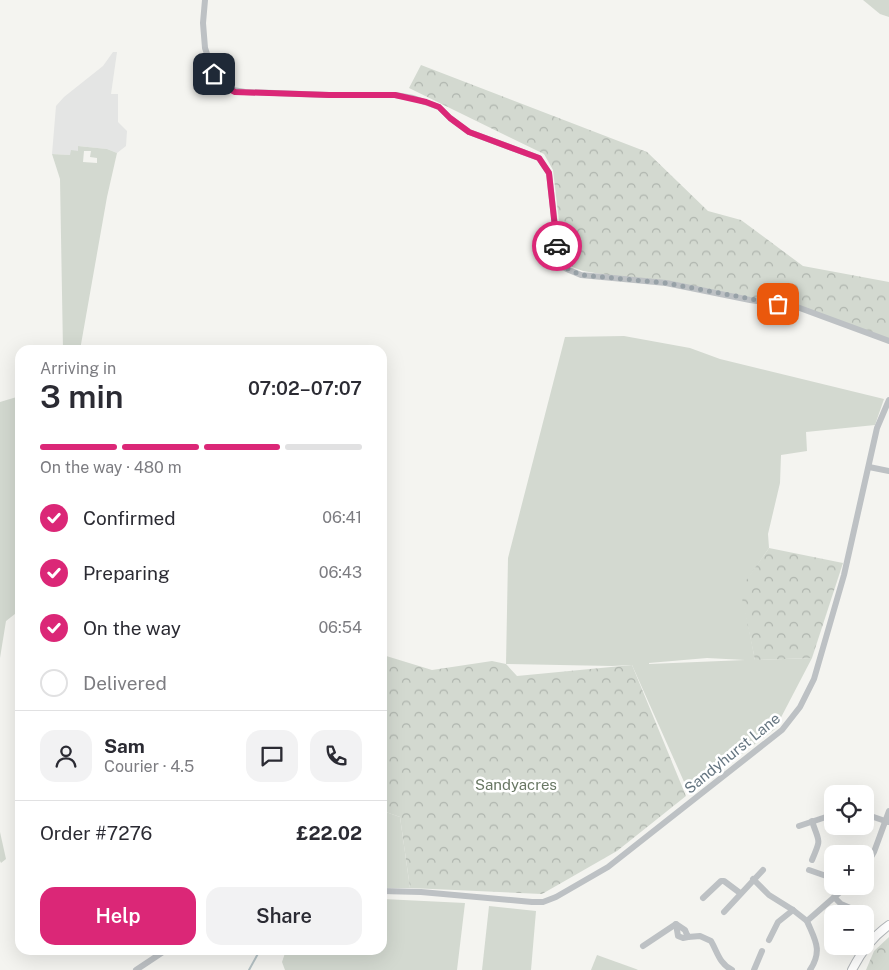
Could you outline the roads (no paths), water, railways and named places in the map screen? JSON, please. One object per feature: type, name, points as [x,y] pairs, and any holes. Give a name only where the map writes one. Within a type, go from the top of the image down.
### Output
[{"type":"main road","points":[[852,970],[859,956],[872,939],[889,925]]},
{"type":"street","points":[[205,0],[202,23],[205,48],[216,80],[227,89],[245,92],[329,95],[376,94],[413,98],[439,107],[469,132],[539,158],[549,173],[560,262],[569,270],[593,276],[666,283],[750,300],[798,307],[889,341]]},
{"type":"street","name":"Sandyhurst Lane","points":[[387,891],[420,892],[532,902],[542,902],[556,898],[620,859],[777,734],[800,708],[814,679],[844,575],[877,428],[889,400]]},
{"type":"street","points":[[869,467],[889,471]]},
{"type":"street","points":[[874,852],[887,822],[889,811]]},
{"type":"street","points":[[799,826],[824,817]]},
{"type":"street","points":[[874,817],[887,822]]},
{"type":"street","points":[[812,821],[820,842],[812,860]]},
{"type":"street","points":[[724,912],[763,870]]},
{"type":"street","points":[[809,870],[824,875]]},
{"type":"street","points":[[753,879],[769,895],[807,921],[816,938],[817,945],[815,959],[810,970]]},
{"type":"street","points":[[703,898],[721,881],[725,880],[740,893]]},
{"type":"street","points":[[807,921],[834,897],[844,905]]},
{"type":"street","points":[[769,940],[778,922],[793,910]]},
{"type":"street","points":[[643,946],[676,924],[685,930],[688,937],[700,936],[711,941],[718,958],[732,970]]},
{"type":"street","points":[[754,970],[762,951]]},
{"type":"street","points":[[136,970],[158,955]]},
{"type":"waterway","points":[[249,970],[257,955]]},
{"type":"park label","name":"Sandyacres","points":[[516,784]]}]
